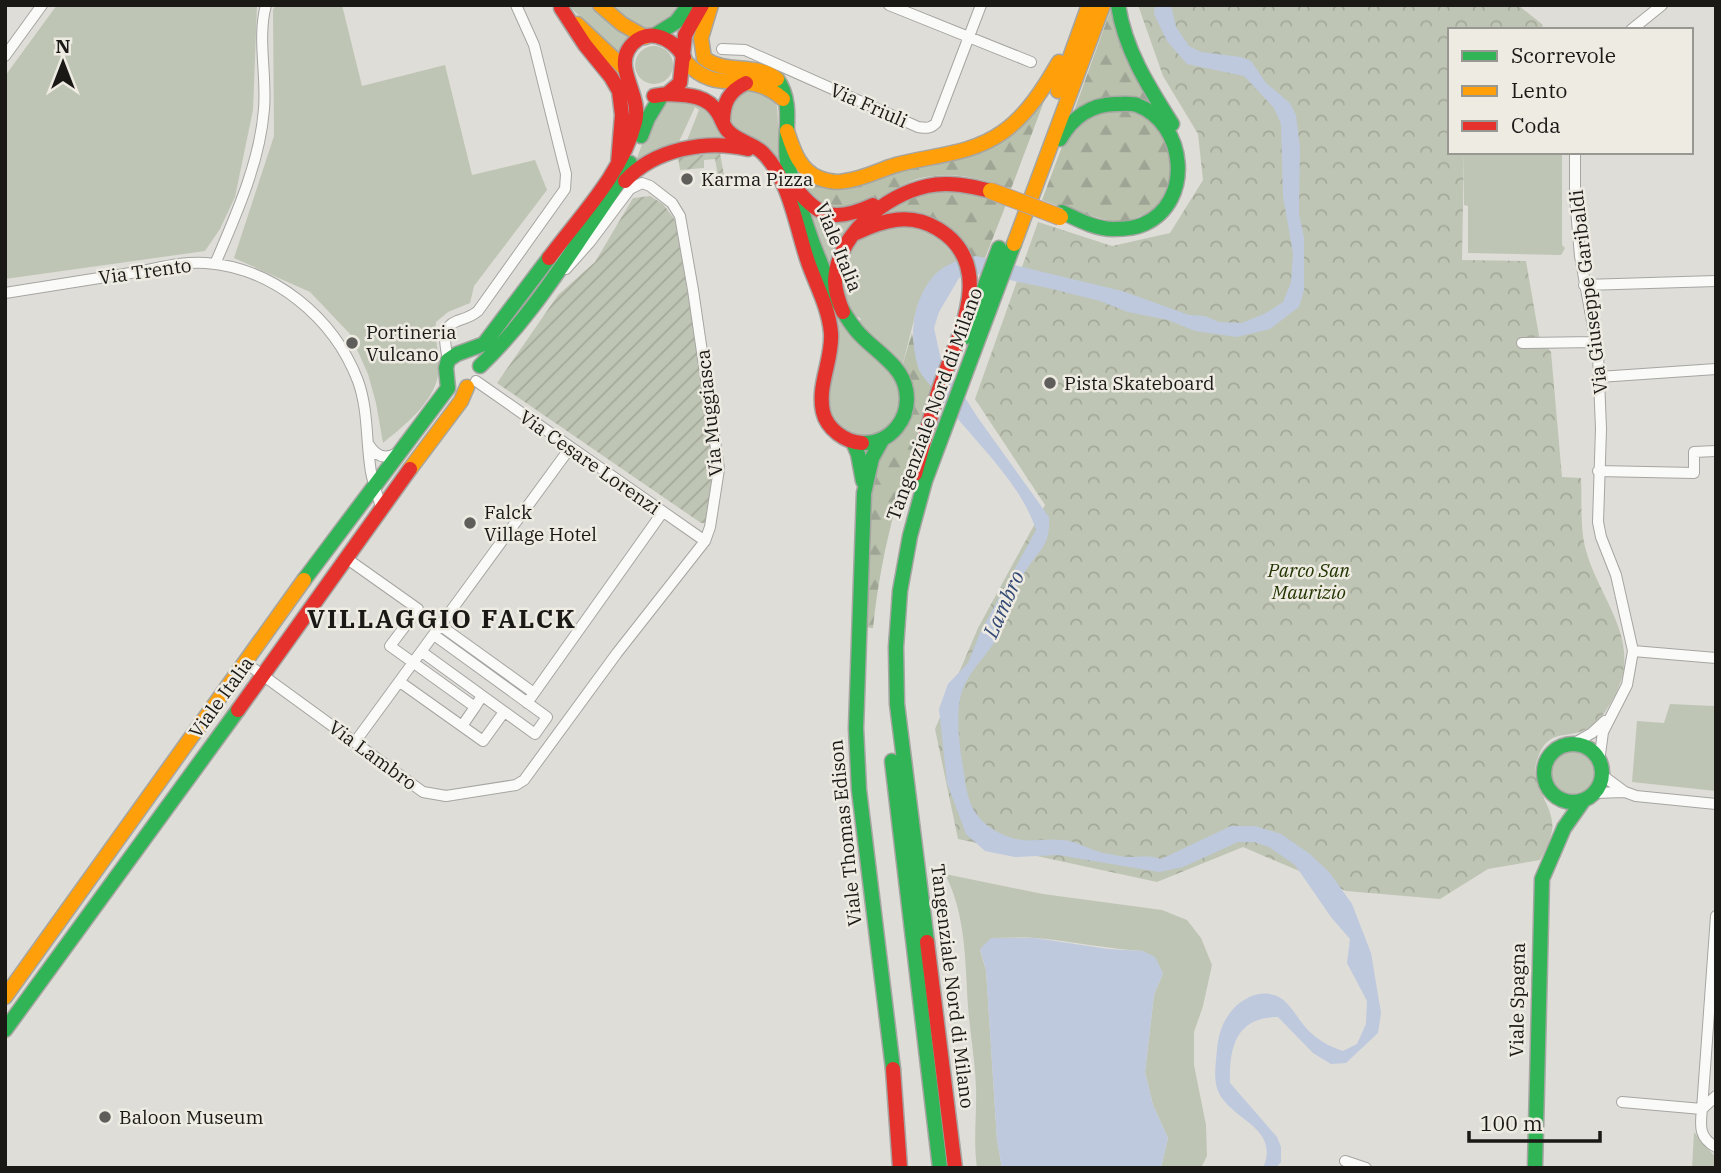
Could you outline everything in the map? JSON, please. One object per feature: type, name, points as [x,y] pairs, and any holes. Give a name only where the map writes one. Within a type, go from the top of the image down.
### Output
[{"type":"main road","points":[[600,5],[622,24],[650,36],[672,41],[684,59],[703,77],[719,81],[751,82],[772,88],[786,103]]},
{"type":"main road","points":[[624,68],[628,50],[676,22],[689,5]]},
{"type":"main road","name":"Viale Italia","points":[[5,1030],[263,675],[381,507],[461,401],[474,378],[545,290],[612,195],[630,163],[648,118],[664,95],[676,88],[682,79],[685,36],[702,5]]},
{"type":"main road","points":[[710,5],[700,39],[704,58],[719,69],[761,71],[777,80],[786,103]]},
{"type":"main road","points":[[1008,253],[1089,5]]},
{"type":"main road","points":[[957,366],[996,285],[1103,5]]},
{"type":"main road","points":[[796,188],[803,199],[818,212],[827,216],[845,217],[857,214],[897,191],[923,182],[966,179],[1102,233],[1137,233],[1163,217],[1175,203],[1183,186],[1186,168],[1184,149],[1177,132],[1125,39],[1118,5]]},
{"type":"main road","points":[[560,7],[584,44],[609,75],[621,97],[618,164]]},
{"type":"main road","points":[[454,353],[478,348],[489,338],[606,183],[618,164],[637,119],[636,99],[624,68],[560,7]]},
{"type":"main road","points":[[787,131],[796,157],[807,171],[816,177],[838,182],[906,162],[975,147],[1003,132],[1041,93],[1069,41],[1080,30]]},
{"type":"main road","points":[[723,123],[727,96],[736,88],[751,82]]},
{"type":"main road","points":[[630,84],[642,94],[684,94],[711,103],[728,132],[756,146],[766,155]]},
{"type":"main road","name":"Viale Italia","points":[[786,103],[787,161],[800,206],[830,285],[852,325],[900,372],[905,382],[908,404],[905,415],[892,434],[882,440]]},
{"type":"main road","points":[[1008,253],[1072,121],[1102,105],[1125,103],[1148,110],[1164,124],[1178,150],[1180,175],[1170,200],[1155,217],[1135,227],[1113,229],[1061,215]]},
{"type":"main road","points":[[612,195],[635,169],[648,161],[677,151],[734,145],[766,155]]},
{"type":"main road","name":"Viale Italia","points":[[766,155],[776,171],[786,197],[829,321],[831,345],[822,392],[823,413],[834,431],[853,442]]},
{"type":"main road","points":[[843,312],[836,292],[836,268],[844,249],[862,223],[887,204],[924,187],[964,184],[992,188]]},
{"type":"main road","points":[[856,233],[890,218],[916,219],[943,232],[960,252],[970,290],[957,366]]},
{"type":"main road","points":[[454,353],[475,357],[474,378],[456,386],[445,372],[454,353]]},
{"type":"main road","name":"Tangenziale Nord di Milano","points":[[940,1168],[886,708],[893,553],[915,474],[957,366]]},
{"type":"main road","name":"Viale Italia","points":[[5,997],[334,538],[448,388],[449,380]]},
{"type":"main road","name":"Tangenziale Nord di Milano","points":[[938,419],[925,481],[909,534],[889,638],[955,1168]]},
{"type":"main road","points":[[853,442],[882,440]]},
{"type":"main road","name":"Viale Thomas Edison","points":[[864,493],[872,458],[882,440]]},
{"type":"main road","name":"Viale Thomas Edison","points":[[853,442],[862,471],[864,493],[856,728],[859,790],[894,1075],[900,1168]]},
{"type":"main road","points":[[1571,745],[1588,749],[1600,768],[1599,785],[1588,797],[1565,801],[1553,794],[1546,784],[1545,766],[1556,750],[1571,745]]},
{"type":"main road","name":"Viale Spagna","points":[[1553,794],[1560,817],[1559,836]]},
{"type":"main road","name":"Viale Spagna","points":[[1535,1168],[1540,891],[1559,836],[1570,815],[1588,797]]},
{"type":"street","points":[[5,56],[42,5]]},
{"type":"street","points":[[215,264],[241,199],[260,136],[265,105],[263,21],[266,5]]},
{"type":"street","points":[[454,353],[444,334],[448,326],[471,317],[478,311],[565,189],[566,174],[534,45],[516,5]]},
{"type":"street","points":[[889,5],[1031,62]]},
{"type":"street","name":"Via Friuli","points":[[722,49],[745,50],[926,129],[936,122],[981,5]]},
{"type":"street","points":[[1633,28],[1662,5]]},
{"type":"street","name":"Via Giuseppe Garibaldi","points":[[1575,154],[1576,205],[1584,285],[1597,342],[1601,429],[1598,471],[1601,537],[1616,575],[1633,651],[1627,685],[1602,733],[1600,768]]},
{"type":"street","name":"Via Muggiasca","points":[[516,785],[524,780],[617,653],[705,541],[710,527],[719,469],[680,216],[663,195],[642,183],[630,189],[575,261],[545,290]]},
{"type":"street","name":"Via Trento","points":[[5,293],[185,264],[215,264],[240,269],[271,282],[303,304],[326,327],[341,348],[358,382],[365,406],[370,468],[381,507]]},
{"type":"street","points":[[1584,285],[1716,281]]},
{"type":"street","points":[[1522,343],[1597,342]]},
{"type":"street","points":[[1599,377],[1716,369]]},
{"type":"street","name":"Via Cesare Lorenzi","points":[[474,378],[569,448],[705,541]]},
{"type":"street","points":[[368,442],[373,451],[384,457],[390,457],[400,451]]},
{"type":"street","points":[[355,742],[569,448]]},
{"type":"street","points":[[1598,471],[1694,473],[1694,452],[1716,451]]},
{"type":"street","points":[[527,703],[662,513]]},
{"type":"street","points":[[346,558],[418,609],[390,646],[475,707]]},
{"type":"street","points":[[438,630],[534,693]]},
{"type":"street","points":[[422,652],[535,734],[547,717],[438,630]]},
{"type":"street","points":[[1633,651],[1716,658]]},
{"type":"street","name":"Via Lambro","points":[[246,663],[417,788],[430,794],[446,796],[516,785]]},
{"type":"street","points":[[400,682],[483,741],[504,712]]},
{"type":"street","points":[[462,726],[482,696]]},
{"type":"street","name":"Via Giuseppe Garibaldi","points":[[1571,745],[1592,733],[1611,716]]},
{"type":"street","points":[[1600,768],[1625,792]]},
{"type":"street","points":[[1588,797],[1625,792],[1646,798],[1716,804]]},
{"type":"street","points":[[1716,916],[1700,1127],[1716,1152]]},
{"type":"street","points":[[1705,1059],[1716,1074]]},
{"type":"street","points":[[1622,1102],[1702,1109],[1716,1096]]},
{"type":"street","points":[[1345,1161],[1366,1168]]},
{"type":"green space","points":[[57,5],[257,5],[253,110],[235,197],[220,229],[205,251],[5,279],[5,76]]},
{"type":"green space","points":[[276,5],[342,5],[362,86],[445,65],[472,175],[535,160],[547,190],[474,286],[470,303],[448,312],[436,322],[438,378],[420,410],[383,443],[368,374],[350,334],[310,292],[234,258],[274,136],[273,10]]},
{"type":"green space","points":[[568,5],[594,5],[632,35],[619,55]]},
{"type":"green space","points":[[609,5],[684,5],[678,15],[650,29],[634,25]]},
{"type":"green space","name":"Parco San Maurizio","points":[[1138,5],[1518,5],[1543,25],[1542,28],[1448,28],[1448,154],[1464,154],[1462,260],[1526,261],[1539,336],[1551,352],[1562,477],[1581,478],[1583,539],[1591,566],[1616,621],[1624,657],[1622,677],[1614,697],[1599,719],[1587,729],[1552,739],[1541,750],[1535,769],[1536,778],[1550,813],[1552,831],[1540,860],[1488,869],[1440,899],[1346,891],[1243,847],[1157,882],[958,839],[935,729],[978,628],[1045,505],[975,399],[1038,222],[1112,246],[1170,233],[1203,180],[1198,134],[1163,76]]},
{"type":"green space","points":[[1112,6],[1158,108],[1074,111]]},
{"type":"green space","points":[[654,46],[667,52],[673,65],[667,78],[654,84],[641,78],[635,65],[641,52]]},
{"type":"green space","points":[[752,88],[767,94],[777,106],[780,157],[784,172],[830,294],[898,376],[905,403],[890,432],[868,439],[841,432],[825,406],[833,352],[782,175],[728,126],[728,104],[745,89]]},
{"type":"green space","points":[[1046,96],[1011,189],[967,177],[933,176],[912,181],[866,205],[841,212],[821,207],[800,180],[805,176],[820,183],[941,162]]},
{"type":"green space","points":[[672,100],[706,104],[729,140],[686,143],[699,110],[695,107],[678,144],[634,165],[653,120],[664,105]]},
{"type":"green space","points":[[1129,108],[1166,131],[1176,174],[1155,210],[1121,224],[1042,200],[1066,136],[1081,118]]},
{"type":"green space","points":[[720,153],[726,187],[720,188],[715,159],[704,160],[704,168],[680,170],[678,157]]},
{"type":"green space","points":[[1464,154],[1562,154],[1562,245],[1565,248],[1561,255],[1468,253],[1468,206],[1464,205]]},
{"type":"green space","points":[[946,188],[1007,202],[985,258],[969,257],[957,237],[882,215],[898,202]]},
{"type":"green space","points":[[650,196],[663,204],[675,220],[696,341],[713,467],[706,523],[701,523],[497,383],[558,295],[595,262],[633,198]]},
{"type":"green space","points":[[806,212],[862,217],[831,272]]},
{"type":"green space","points":[[887,223],[929,227],[958,260],[918,304],[902,367],[858,322],[861,319],[850,312],[842,291],[846,261],[857,241]]},
{"type":"green space","points":[[912,333],[919,370],[935,390],[888,536],[873,628],[864,627],[870,480],[878,451],[907,423],[902,367]]},
{"type":"green space","points":[[1716,680],[1716,791],[1632,782],[1637,721],[1664,723],[1670,704],[1714,706]]},
{"type":"green space","points":[[1573,749],[1590,756],[1597,773],[1590,790],[1573,797],[1556,790],[1549,773],[1556,756]]},
{"type":"green space","points":[[945,874],[1043,894],[1162,910],[1187,920],[1201,938],[1212,965],[1194,1032],[1194,1065],[1206,1125],[1207,1156],[1201,1168],[1161,1168],[1168,1138],[1153,1105],[1145,1072],[1154,995],[1163,973],[1143,951],[1049,939],[992,938],[980,950],[986,970],[997,1140],[1002,1168],[977,1168],[975,1077],[963,938],[957,905]]},
{"type":"green space","points":[[1694,1132],[1716,1158],[1716,1168],[1692,1168]]},
{"type":"water","name":"Lambro","points":[[1155,5],[1171,5],[1176,27],[1189,46],[1201,52],[1241,57],[1251,61],[1266,83],[1290,103],[1296,115],[1300,148],[1299,213],[1304,238],[1304,290],[1299,307],[1270,329],[1237,337],[1195,331],[1168,320],[1128,312],[1100,301],[1048,288],[980,274],[959,278],[939,312],[934,328],[941,360],[978,418],[1049,517],[1049,528],[1042,549],[1018,584],[998,636],[972,672],[961,693],[959,741],[965,783],[972,807],[988,826],[1014,839],[1054,839],[1103,853],[1161,859],[1231,826],[1255,826],[1281,834],[1310,854],[1330,873],[1352,904],[1371,953],[1381,1013],[1378,1033],[1346,1063],[1331,1064],[1313,1053],[1278,1017],[1264,1018],[1244,1028],[1234,1046],[1230,1083],[1277,1137],[1281,1147],[1281,1162],[1276,1168],[1263,1168],[1267,1154],[1260,1133],[1224,1101],[1218,1091],[1215,1070],[1220,1031],[1228,1016],[1240,1003],[1256,995],[1270,994],[1283,1000],[1306,1028],[1326,1044],[1343,1051],[1357,1044],[1366,1024],[1367,1001],[1347,963],[1350,939],[1331,917],[1295,865],[1269,847],[1254,842],[1238,842],[1183,867],[1159,872],[1058,855],[1015,857],[985,851],[966,834],[947,783],[939,709],[948,684],[968,663],[980,633],[1036,530],[1029,512],[1007,478],[920,371],[914,349],[914,321],[918,303],[932,278],[944,267],[976,256],[1122,291],[1189,315],[1205,316],[1219,322],[1242,323],[1283,302],[1291,282],[1293,254],[1283,196],[1281,124],[1274,108],[1244,76],[1187,64],[1167,41],[1154,14]]},
{"type":"water","points":[[991,938],[1035,938],[1108,949],[1143,951],[1155,957],[1163,973],[1154,995],[1145,1072],[1153,1105],[1168,1138],[1161,1168],[1002,1168],[997,1140],[986,970],[980,949]]},
{"type":"traffic: fast","points":[[655,35],[676,22],[689,5]]},
{"type":"traffic: fast","points":[[1118,5],[1132,52],[1146,82],[1172,124]]},
{"type":"traffic: fast","points":[[777,79],[786,99],[787,162],[826,277],[850,322],[899,372],[906,390],[905,410],[897,427],[882,439],[862,443]]},
{"type":"traffic: fast","points":[[641,136],[662,95]]},
{"type":"traffic: fast","points":[[1060,139],[1076,119],[1090,110],[1107,105],[1135,104],[1153,114],[1166,128],[1178,163],[1177,181],[1171,199],[1160,213],[1144,224],[1106,229],[1062,212]]},
{"type":"traffic: fast","points":[[480,366],[520,323],[544,292],[630,163]]},
{"type":"traffic: fast","points":[[927,942],[897,704],[896,647],[900,591],[910,536],[925,481],[1014,244]]},
{"type":"traffic: fast","points":[[966,337],[999,248]]},
{"type":"traffic: fast","points":[[304,580],[448,388],[448,360],[484,344],[549,258]]},
{"type":"traffic: fast","points":[[882,440],[872,458],[864,493],[856,728],[859,790],[893,1069]]},
{"type":"traffic: fast","points":[[853,442],[863,481]]},
{"type":"traffic: fast","points":[[5,1030],[238,710]]},
{"type":"traffic: fast","points":[[1573,744],[1584,746],[1597,757],[1602,773],[1600,784],[1589,797],[1573,802],[1562,800],[1549,789],[1544,773],[1546,762],[1557,749],[1573,744]]},
{"type":"traffic: fast","points":[[892,761],[940,1168]]},
{"type":"traffic: fast","points":[[1535,1168],[1542,879],[1564,828],[1583,801]]},
{"type":"traffic: slow","points":[[600,5],[622,24],[645,37]]},
{"type":"traffic: slow","points":[[711,5],[701,38],[704,58],[722,66],[759,71],[777,79]]},
{"type":"traffic: slow","points":[[1058,91],[1089,5]]},
{"type":"traffic: slow","points":[[1014,244],[1103,5]]},
{"type":"traffic: slow","points":[[577,24],[624,68]]},
{"type":"traffic: slow","points":[[685,61],[709,78],[757,85],[783,99]]},
{"type":"traffic: slow","points":[[787,131],[798,158],[812,174],[835,182],[858,178],[896,165],[965,150],[991,140],[1012,125],[1027,109],[1059,62]]},
{"type":"traffic: slow","points":[[991,191],[1060,217]]},
{"type":"traffic: slow","points":[[410,469],[461,401],[467,387]]},
{"type":"traffic: slow","points":[[5,997],[304,580]]},
{"type":"traffic: jam","points":[[654,96],[667,94],[680,83],[685,35],[702,5]]},
{"type":"traffic: jam","points":[[561,8],[619,91],[622,115],[618,164]]},
{"type":"traffic: jam","points":[[549,258],[599,194],[629,141],[636,113],[625,67],[628,50],[641,38],[657,36],[672,44],[684,57]]},
{"type":"traffic: jam","points":[[723,121],[728,98],[746,83]]},
{"type":"traffic: jam","points":[[666,94],[695,97],[708,102],[728,131],[760,150],[780,177],[830,324],[830,353],[822,392],[823,412],[828,424],[838,434],[862,443]]},
{"type":"traffic: jam","points":[[625,181],[651,161],[682,149],[716,145],[748,149]]},
{"type":"traffic: jam","points":[[843,312],[835,285],[838,264],[854,233],[880,208],[895,198],[927,186],[959,185],[991,191]]},
{"type":"traffic: jam","points":[[796,188],[813,206],[830,214],[850,214],[873,205]]},
{"type":"traffic: jam","points":[[856,233],[886,222],[907,219],[917,221],[938,229],[956,244],[966,261],[970,281],[964,322],[938,392],[915,474]]},
{"type":"traffic: jam","points":[[238,710],[410,469]]},
{"type":"traffic: jam","points":[[927,942],[955,1168]]},
{"type":"traffic: jam","points":[[893,1069],[900,1168]]},
{"type":"place","name":"Karma Pizza","points":[[687,179]]},
{"type":"place","name":"Portineria Vulcano","points":[[352,343]]},
{"type":"place","name":"Pista Skateboard","points":[[1050,383]]},
{"type":"place","name":"Falck Village Hotel","points":[[470,523]]},
{"type":"place","name":"Baloon Museum","points":[[105,1117]]},
{"type":"district","name":"VILLAGGIO FALCK","points":[[442,618]]}]
